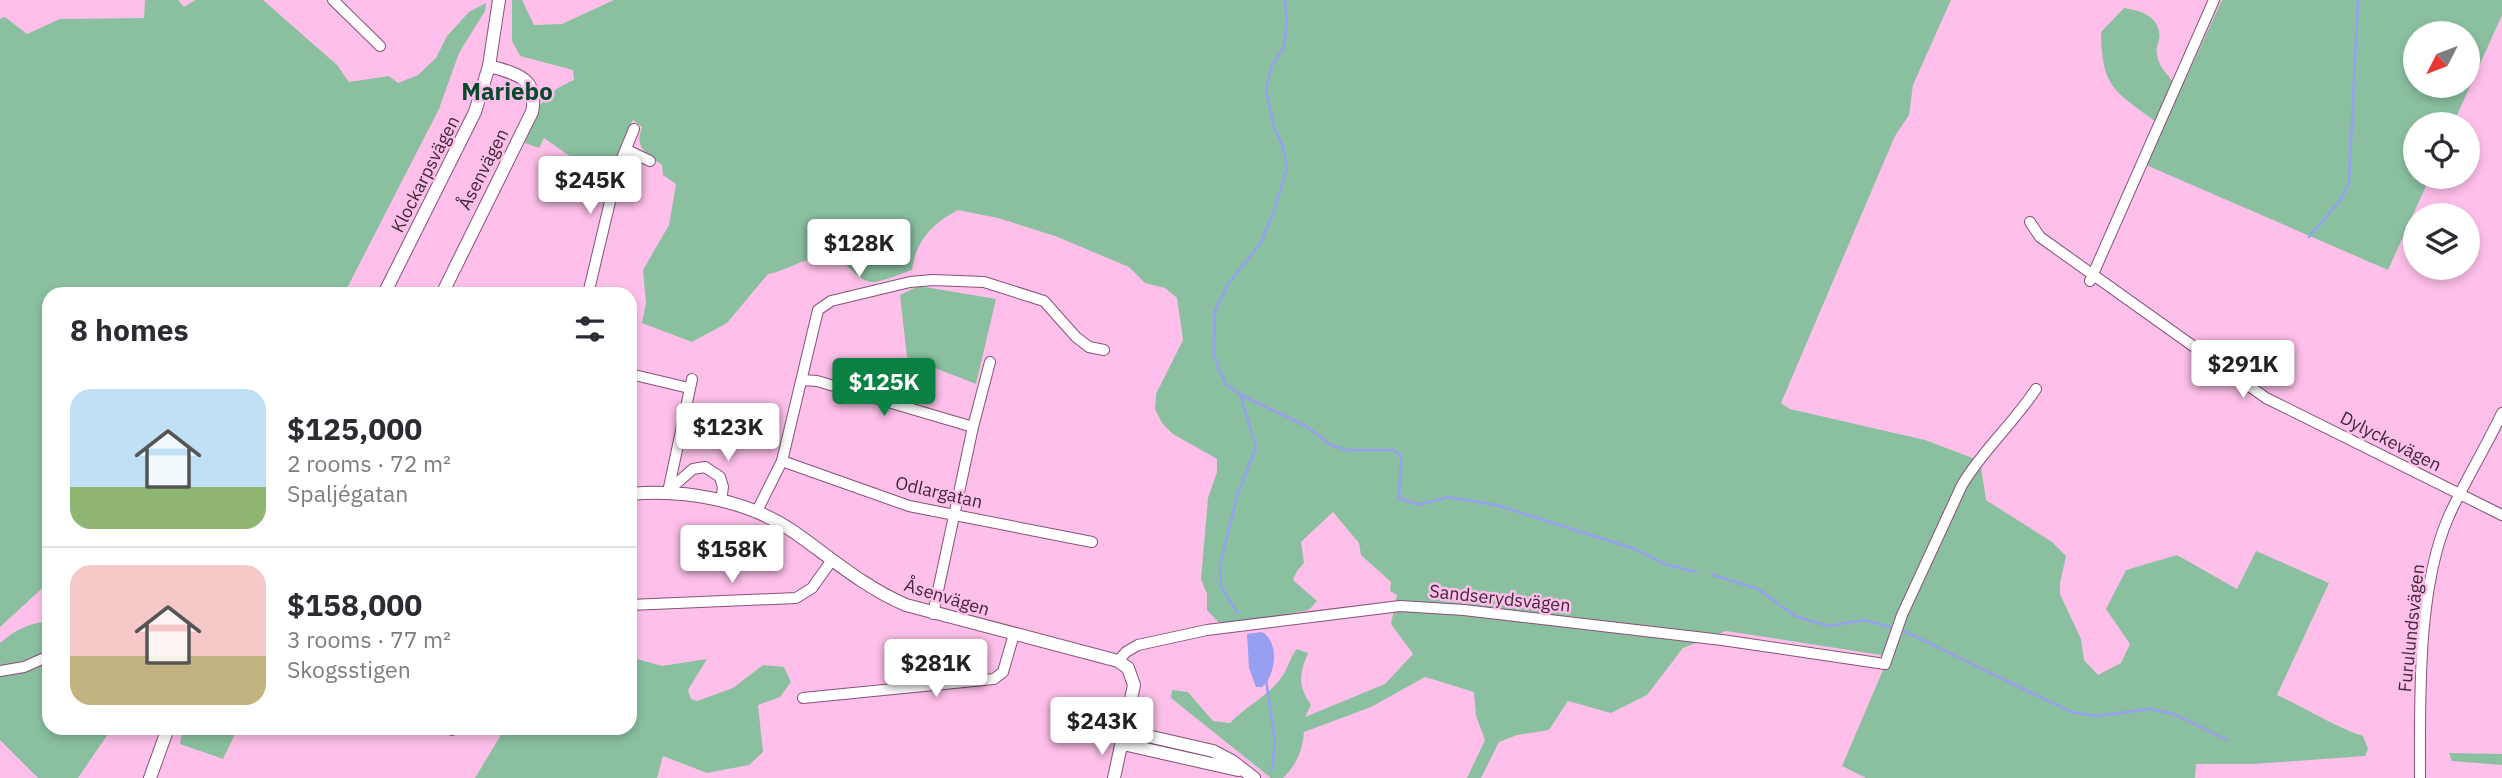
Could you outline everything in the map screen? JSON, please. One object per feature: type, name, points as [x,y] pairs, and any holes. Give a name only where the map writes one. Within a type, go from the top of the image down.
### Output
[{"type":"street","points":[[333,0],[380,46]]},
{"type":"street","points":[[489,66],[499,0]]},
{"type":"street","points":[[2092,277],[2214,0]]},
{"type":"street","name":"Klockarpsvägen","points":[[388,287],[462,142],[475,112],[489,66]]},
{"type":"street","name":"Åsenvägen","points":[[445,287],[532,113],[534,95],[528,82],[515,74],[489,66]]},
{"type":"street","points":[[590,287],[618,168],[634,130]]},
{"type":"street","points":[[627,150],[650,161]]},
{"type":"street","name":"Dylyckevägen","points":[[2030,222],[2040,237],[2092,277],[2266,398],[2502,515]]},
{"type":"street","points":[[757,511],[782,461],[818,310],[831,302],[922,281],[985,282],[1044,301],[1076,337],[1090,347],[1104,350]]},
{"type":"street","points":[[933,614],[973,427],[990,362]]},
{"type":"street","points":[[637,375],[690,384],[668,492]]},
{"type":"street","points":[[802,380],[973,427]]},
{"type":"street","name":"Sandserydsvägen","points":[[1118,661],[1138,645],[1207,630],[1400,606],[1464,610],[1722,640],[1885,664],[1902,615],[1962,485],[1972,467],[2013,423],[2036,390]]},
{"type":"street","name":"Furulundsvägen","points":[[2420,778],[2426,612],[2435,560],[2448,519],[2502,413]]},
{"type":"street","name":"Odlargatan","points":[[782,461],[909,506],[1092,542]]},
{"type":"street","points":[[668,492],[693,469],[705,467],[720,477],[723,487],[721,501]]},
{"type":"street","name":"Åsenvägen","points":[[637,494],[668,492],[721,501],[757,511],[793,531],[832,561],[884,595],[933,614],[1118,661]]},
{"type":"street","points":[[637,605],[796,598],[805,595],[812,588],[832,561]]},
{"type":"street","points":[[803,698],[994,679],[1003,672],[1014,634]]},
{"type":"street","points":[[0,671],[24,667],[42,659]]},
{"type":"street","points":[[1114,778],[1134,685],[1128,668],[1118,661]]},
{"type":"street","points":[[150,778],[165,735]]},
{"type":"street","points":[[1124,738],[1213,751],[1251,776]]},
{"type":"green space","points":[[145,0],[178,0],[184,7],[195,0],[263,0],[337,65],[349,82],[389,76],[398,83],[418,75],[436,58],[447,36],[469,12],[486,3],[485,11],[459,53],[439,109],[348,287],[42,287],[42,588],[0,627],[0,19],[5,17],[27,34],[60,19],[144,18]]},
{"type":"green space","points":[[512,0],[522,0],[534,25],[562,24],[614,0],[1951,0],[1913,85],[1909,115],[1895,136],[1781,403],[1790,409],[1925,440],[1978,460],[1986,500],[2052,542],[2066,556],[2060,594],[2081,639],[2084,660],[2098,675],[2121,663],[2130,644],[2106,609],[2126,570],[2177,555],[2237,589],[2256,551],[2329,583],[2277,695],[2363,736],[2368,749],[2365,756],[2253,764],[2196,764],[2195,778],[1866,778],[1842,766],[1883,670],[1881,655],[1726,631],[1683,648],[1647,695],[1611,713],[1568,701],[1549,730],[1517,735],[1499,742],[1481,778],[1467,778],[1485,740],[1476,716],[1474,692],[1425,677],[1371,707],[1304,732],[1300,752],[1292,768],[1283,778],[1271,778],[1171,698],[1172,690],[1188,692],[1213,721],[1230,723],[1275,685],[1297,649],[1308,653],[1301,680],[1311,705],[1305,717],[1385,684],[1413,654],[1391,624],[1397,595],[1390,591],[1391,582],[1361,555],[1359,543],[1333,512],[1301,542],[1304,563],[1293,580],[1317,601],[1309,610],[1221,625],[1207,610],[1207,594],[1201,579],[1208,498],[1217,472],[1217,459],[1173,434],[1162,423],[1155,409],[1156,394],[1183,340],[1177,298],[1165,288],[1145,283],[1129,267],[1055,236],[998,218],[958,210],[940,221],[927,234],[917,250],[912,270],[894,277],[869,282],[836,259],[813,258],[768,274],[727,323],[692,342],[642,323],[646,303],[643,270],[669,225],[676,184],[663,175],[662,165],[643,150],[640,140],[642,127],[633,120],[608,177],[589,189],[576,188],[569,179],[571,157],[544,138],[539,148],[525,143],[541,104],[553,91],[574,80],[573,70],[520,56],[512,41]]},
{"type":"green space","points":[[2222,0],[2502,0],[2502,15],[2480,64],[2480,21],[2403,21],[2403,98],[2465,98],[2458,112],[2403,112],[2403,189],[2425,189],[2418,203],[2403,203],[2403,237],[2388,270],[2146,165]]},
{"type":"green space","points":[[2124,8],[2141,12],[2155,21],[2159,35],[2159,62],[2174,83],[2156,122],[2120,94],[2113,86],[2104,66],[2101,32]]},
{"type":"green space","points":[[919,286],[996,299],[976,384],[907,357],[900,295]]},
{"type":"green space","points":[[42,622],[42,654],[26,662],[0,666],[0,643],[11,634]]},
{"type":"green space","points":[[637,659],[662,666],[707,659],[688,690],[691,699],[697,701],[733,688],[763,665],[784,667],[791,682],[780,697],[758,705],[763,752],[749,765],[707,773],[663,756],[657,778],[475,778],[501,735],[637,735]]},
{"type":"green space","points":[[42,665],[42,735],[107,735],[78,778],[38,778],[0,740],[0,676]]},
{"type":"green space","points":[[182,735],[235,735],[223,759],[180,744]]},
{"type":"green space","points":[[2449,753],[2502,754],[2502,765],[2452,761]]},
{"type":"water","points":[[1262,632],[1272,643],[1274,659],[1267,682],[1262,687],[1256,687],[1249,668],[1247,634]]},
{"type":"waterway","points":[[1238,613],[1221,587],[1220,565],[1238,493],[1256,447],[1240,394],[1226,385],[1214,356],[1215,311],[1228,284],[1260,244],[1273,214],[1287,168],[1266,90],[1271,67],[1284,47],[1287,22],[1285,0]]},
{"type":"waterway","points":[[2309,237],[2342,198],[2349,182],[2358,0]]},
{"type":"waterway","points":[[1241,395],[1306,426],[1331,445],[1347,450],[1393,450],[1401,456],[1399,498],[1419,505],[1448,497],[1496,505],[1635,549],[1665,564],[1696,572]]},
{"type":"waterway","points":[[1713,575],[1758,589],[1795,616],[1828,626],[1865,620],[1890,627]]},
{"type":"waterway","points":[[1904,631],[2071,712],[2097,716],[2150,709],[2174,714],[2227,740]]},
{"type":"waterway","points":[[1266,680],[1275,742],[1272,770]]},
{"type":"district","name":"Mariebo","points":[[507,91]]}]
